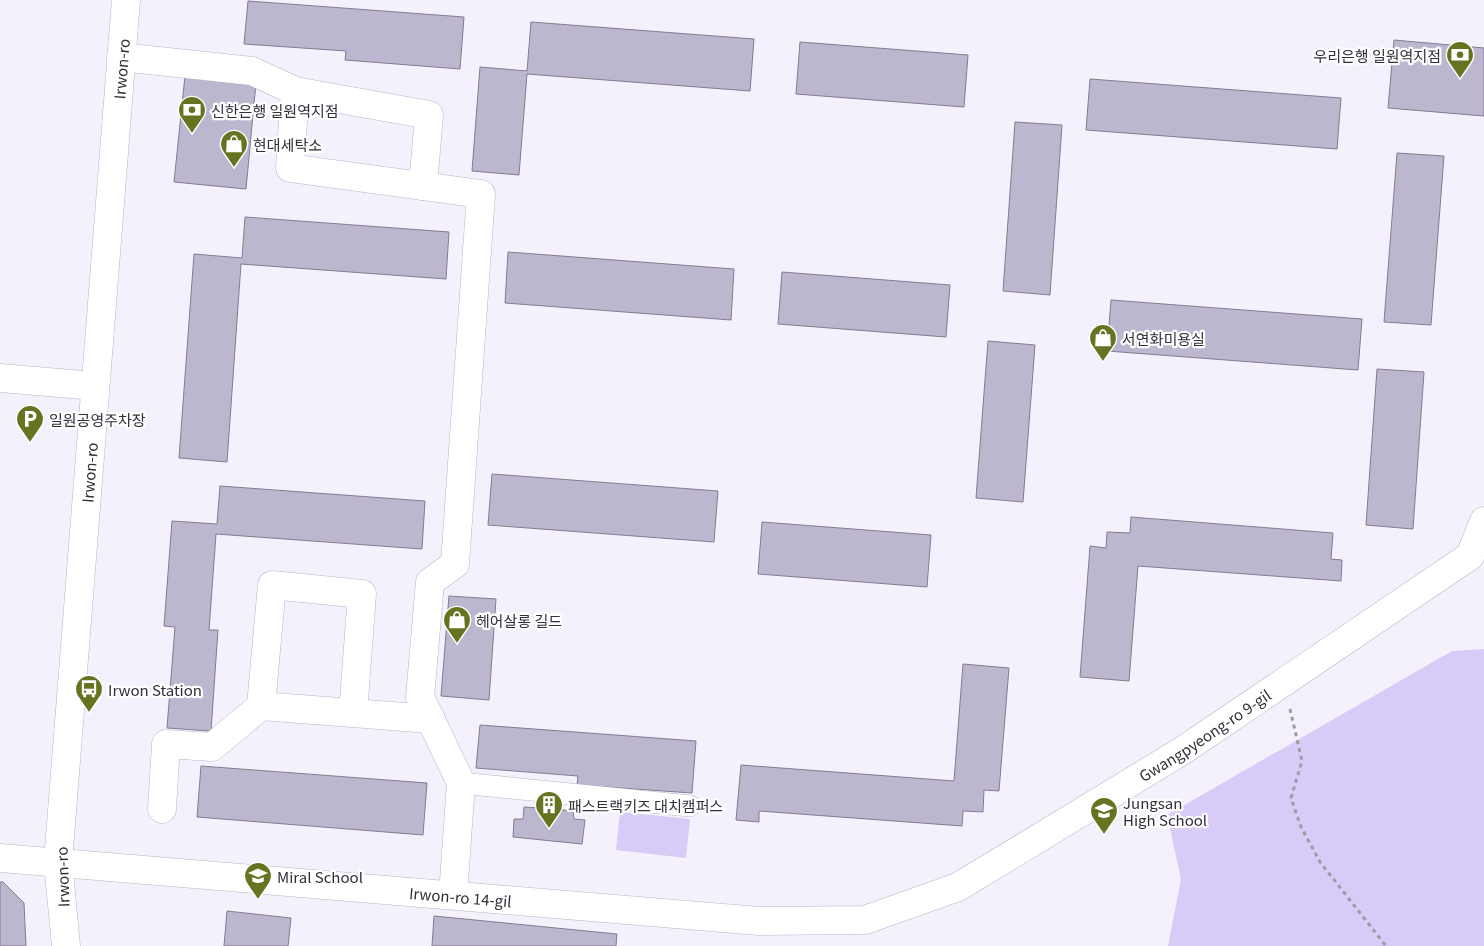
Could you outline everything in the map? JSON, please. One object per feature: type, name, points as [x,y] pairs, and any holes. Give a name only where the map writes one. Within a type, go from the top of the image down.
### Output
[{"type":"street","name":"Irwon-ro","points":[[66,946],[58,862],[126,0]]},
{"type":"street","points":[[121,57],[252,71],[295,91],[429,115],[423,186]]},
{"type":"street","points":[[295,91],[290,168],[480,194],[455,564],[430,582],[420,697],[461,783],[453,895]]},
{"type":"street","points":[[0,378],[95,386]]},
{"type":"street","name":"Gwangpyeong-ro 9-gil","points":[[865,920],[958,887],[1182,751],[1470,556],[1484,521]]},
{"type":"street","points":[[261,706],[272,585],[362,594],[353,713]]},
{"type":"street","points":[[162,809],[166,744],[212,747],[261,706],[431,719]]},
{"type":"street","points":[[461,783],[690,806]]},
{"type":"street","name":"Irwon-ro 14-gil","points":[[0,858],[759,922],[865,920]]},
{"type":"path","points":[[1282,683],[1302,761],[1291,798],[1300,827],[1320,862],[1386,946]]},
{"type":"shaded area","points":[[1484,649],[1484,946],[1168,946],[1181,879],[1167,815],[1452,651]]},
{"type":"shaded area","points":[[620,812],[690,819],[686,858],[616,850]]},
{"type":"building","points":[[248,1],[464,17],[460,69],[345,60],[346,51],[244,44]]},
{"type":"building","points":[[531,22],[754,39],[750,91],[527,74],[519,175],[472,171],[480,67],[527,71]]},
{"type":"building","points":[[1394,40],[1484,48],[1484,116],[1388,108]]},
{"type":"building","points":[[800,42],[968,55],[964,107],[796,94]]},
{"type":"building","points":[[185,76],[256,83],[246,189],[174,182]]},
{"type":"building","points":[[1090,79],[1341,98],[1337,149],[1086,130]]},
{"type":"building","points":[[1015,122],[1062,125],[1050,295],[1003,291]]},
{"type":"building","points":[[1397,153],[1444,156],[1431,325],[1384,322]]},
{"type":"building","points":[[245,217],[449,232],[446,279],[241,264],[227,462],[179,458],[194,254],[242,258]]},
{"type":"building","points":[[508,252],[734,269],[731,320],[505,303]]},
{"type":"building","points":[[782,272],[950,285],[946,337],[778,324]]},
{"type":"building","points":[[1111,300],[1362,319],[1358,370],[1107,351]]},
{"type":"building","points":[[988,341],[1035,345],[1023,502],[976,498]]},
{"type":"building","points":[[1377,369],[1424,372],[1413,529],[1366,525]]},
{"type":"building","points":[[492,474],[718,491],[714,542],[488,525]]},
{"type":"building","points":[[220,486],[425,501],[422,549],[216,534],[209,630],[218,630],[211,731],[167,728],[175,627],[164,626],[172,521],[217,524]]},
{"type":"building","points":[[1131,517],[1333,533],[1331,559],[1342,560],[1341,581],[1138,566],[1129,681],[1080,677],[1090,546],[1106,548],[1107,532],[1130,533]]},
{"type":"building","points":[[762,522],[931,535],[927,587],[758,574]]},
{"type":"building","points":[[449,596],[496,599],[489,700],[441,696]]},
{"type":"building","points":[[963,664],[1009,668],[999,791],[984,790],[983,812],[963,811],[962,826],[759,811],[759,822],[736,820],[741,765],[954,781]]},
{"type":"building","points":[[480,725],[696,741],[692,793],[577,785],[578,776],[476,768]]},
{"type":"building","points":[[201,766],[427,783],[423,835],[197,817]]},
{"type":"building","name":"패스트랙키즈 대치캠퍼스","points":[[539,798],[553,799],[554,809],[573,811],[574,819],[585,820],[582,844],[513,837],[514,819],[523,819],[524,807],[539,808]]},
{"type":"building","points":[[0,882],[3,882],[24,903],[26,946],[0,946]]},
{"type":"building","points":[[227,911],[291,918],[288,946],[224,946]]},
{"type":"building","points":[[434,916],[617,934],[616,946],[432,946]]},
{"type":"place","name":"우리은행 일원역지점","points":[[1460,79]]},
{"type":"place","name":"신한은행 일원역지점","points":[[192,134]]},
{"type":"place","name":"현대세탁소","points":[[234,168]]},
{"type":"place","name":"서연화미용실","points":[[1103,362]]},
{"type":"place","name":"일원공영주차장","points":[[30,443]]},
{"type":"place","name":"헤어살롱 길드","points":[[457,644]]},
{"type":"place","name":"Irwon Station","points":[[89,713]]},
{"type":"place","name":"패스트랙키즈 대치캠퍼스","points":[[549,829]]},
{"type":"place","name":"Jungsan High School","points":[[1104,835]]},
{"type":"place","name":"Miral School","points":[[258,900]]}]
